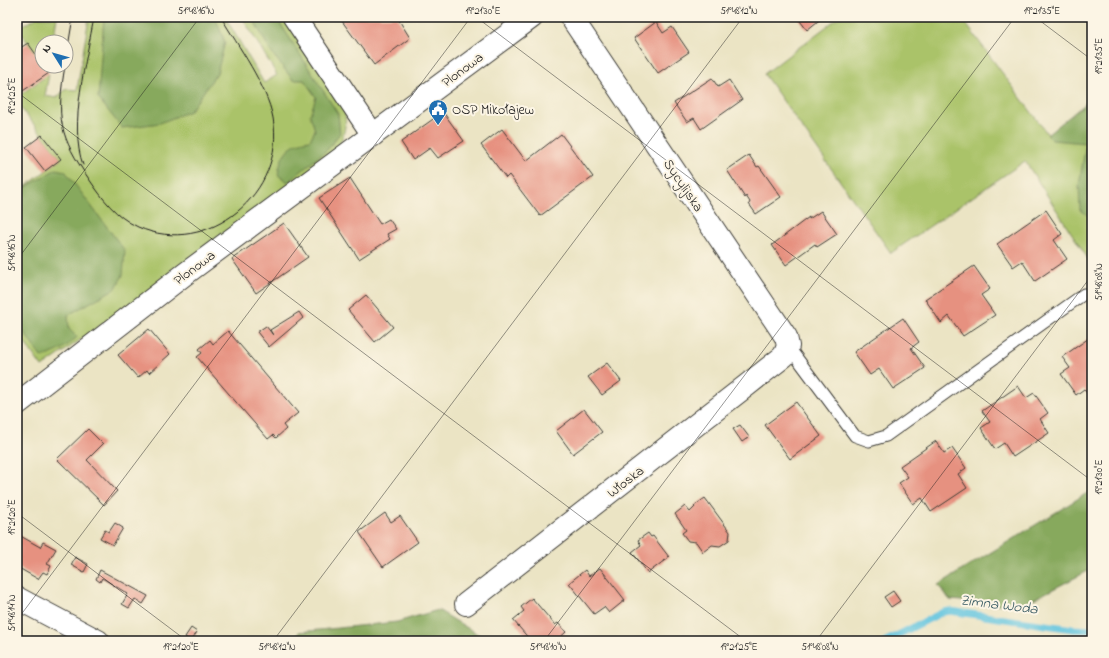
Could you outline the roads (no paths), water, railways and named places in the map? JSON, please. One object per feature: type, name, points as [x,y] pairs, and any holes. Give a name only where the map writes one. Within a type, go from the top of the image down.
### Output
[{"type":"street","points":[[294,17],[373,135]]},
{"type":"street","name":"Plonowa","points":[[17,404],[185,274],[532,17]]},
{"type":"street","name":"Sycylijska","points":[[571,17],[786,337],[786,351]]},
{"type":"street","name":"Włoska","points":[[466,604],[786,351]]},
{"type":"street","points":[[17,598],[98,641]]},
{"type":"lane","points":[[786,351],[854,436],[869,441],[886,436],[1084,294]]},
{"type":"waterway","name":"Zimna Woda","points":[[886,641],[943,612],[950,611],[1073,629],[1092,630]]},
{"type":"tram line","points":[[70,34],[73,17]]},
{"type":"tram line","points":[[83,165],[77,131],[78,112],[83,72],[94,17]]},
{"type":"tram line","points":[[64,74],[61,113],[62,126],[66,138],[71,151],[79,164],[110,206],[130,223],[138,227],[164,234],[191,233],[215,226],[237,212],[255,193],[268,171],[274,145],[273,118],[265,93],[251,66],[221,17]]},
{"type":"place","name":"OSP Mikołajew","points":[[438,126]]}]
